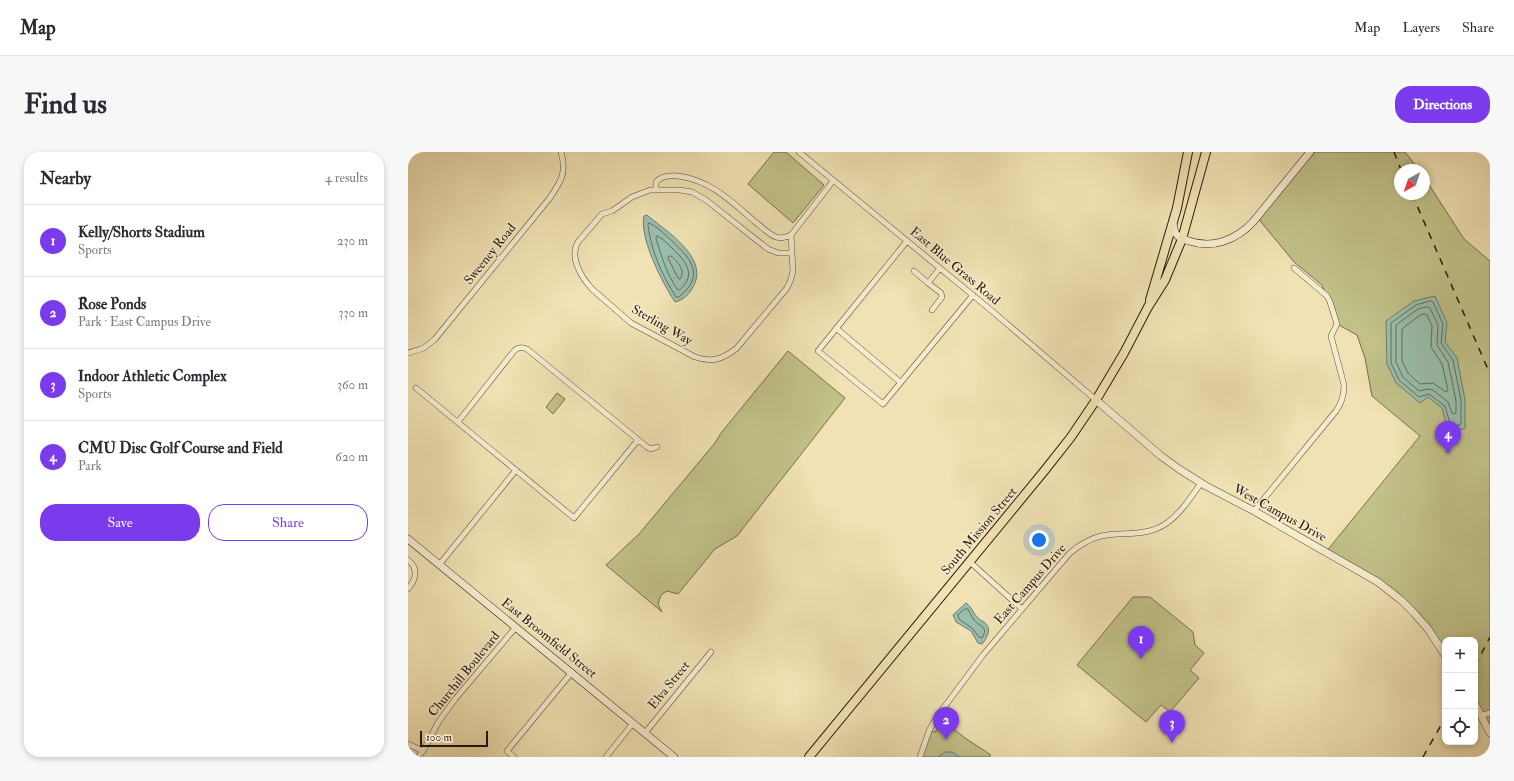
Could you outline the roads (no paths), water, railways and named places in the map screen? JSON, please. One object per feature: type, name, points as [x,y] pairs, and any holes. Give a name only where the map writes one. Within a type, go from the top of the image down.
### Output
[{"type":"main road","name":"South Mission Street","points":[[1148,307],[1182,184],[1188,152]]},
{"type":"main road","name":"South Mission Street","points":[[809,757],[1045,470],[1071,437],[1096,400],[1124,353],[1148,307],[1165,280],[1182,239],[1206,152]]},
{"type":"main road","points":[[1172,222],[1174,233],[1182,239],[1193,243],[1209,245],[1224,242],[1237,236],[1253,222],[1310,152]]},
{"type":"main road","name":"West Campus Drive","points":[[1096,400],[1161,456],[1201,483],[1254,511],[1378,582],[1401,600],[1414,613],[1428,629],[1442,650]]},
{"type":"main road","name":"East Broomfield Street","points":[[408,539],[674,757]]},
{"type":"main road","points":[[1478,709],[1490,733]]},
{"type":"street","name":"Sweeney Road","points":[[408,353],[424,348],[435,339],[549,199],[558,186],[564,172],[561,152]]},
{"type":"street","name":"East Blue Grass Road","points":[[799,152],[973,295],[1096,400]]},
{"type":"street","points":[[656,190],[656,182],[662,176],[681,177],[704,182],[730,199],[769,233],[778,238],[782,238],[791,235],[834,181]]},
{"type":"street","name":"Sterling Way","points":[[791,235],[792,253],[793,271],[787,288],[736,349],[729,354],[714,360],[706,361],[695,357],[631,323],[587,284],[576,263],[575,256],[575,247],[602,214],[612,212],[632,197],[650,190],[680,190],[692,192],[706,200],[768,249],[778,252],[792,253]]},
{"type":"street","points":[[907,241],[818,351],[882,404],[973,295]]},
{"type":"street","points":[[928,283],[940,268]]},
{"type":"street","points":[[1254,511],[1336,411],[1341,404],[1344,390],[1331,336],[1337,324],[1330,302],[1327,296],[1294,268]]},
{"type":"street","points":[[914,271],[941,293],[942,297],[932,310]]},
{"type":"street","points":[[836,328],[900,382]]},
{"type":"street","points":[[458,422],[516,348],[523,347],[638,440],[651,449],[657,447]]},
{"type":"street","points":[[416,388],[574,518],[638,440]]},
{"type":"street","points":[[439,565],[516,470]]},
{"type":"street","name":"East Campus Drive","points":[[920,757],[928,731],[934,722],[983,655],[1066,557],[1075,549],[1102,536],[1137,534],[1159,528],[1176,515],[1201,483]]},
{"type":"street","points":[[408,560],[412,564],[416,573],[414,582],[408,589]]},
{"type":"street","points":[[970,562],[1022,609]]},
{"type":"street","name":"Churchill Boulevard","points":[[418,757],[423,751],[439,721],[456,698],[516,627]]},
{"type":"street","name":"Elva Street","points":[[645,733],[711,652]]},
{"type":"street","points":[[514,757],[507,751],[572,672]]},
{"type":"street","points":[[1482,715],[1490,713]]},
{"type":"street","points":[[606,757],[633,723]]},
{"type":"street","points":[[408,744],[423,751]]},
{"type":"water","points":[[647,215],[684,246],[696,266],[697,276],[693,287],[686,297],[681,300],[675,302],[664,284],[648,248],[643,225],[644,216]]},
{"type":"water","points":[[1435,296],[1447,323],[1445,342],[1457,358],[1465,400],[1465,428],[1449,434],[1442,408],[1428,397],[1420,403],[1396,383],[1387,364],[1386,321],[1414,301]]},
{"type":"water","points":[[966,603],[970,606],[979,619],[988,626],[988,634],[982,644],[978,643],[971,631],[956,622],[953,615]]},
{"type":"water","points":[[945,752],[952,752],[960,757],[938,757]]},
{"type":"railway","points":[[1394,152],[1399,164]]},
{"type":"railway","points":[[1415,200],[1490,374]]},
{"type":"railway","points":[[1478,660],[1490,637]]},
{"type":"railway","points":[[1423,757],[1442,723]]},
{"type":"place","name":"CMU Disc Golf Course and Field","points":[[1448,454]]},
{"type":"place","name":"Kelly/Shorts Stadium","points":[[1141,659]]},
{"type":"place","name":"Rose Ponds","points":[[946,740]]},
{"type":"place","name":"Indoor Athletic Complex","points":[[1172,743]]}]
